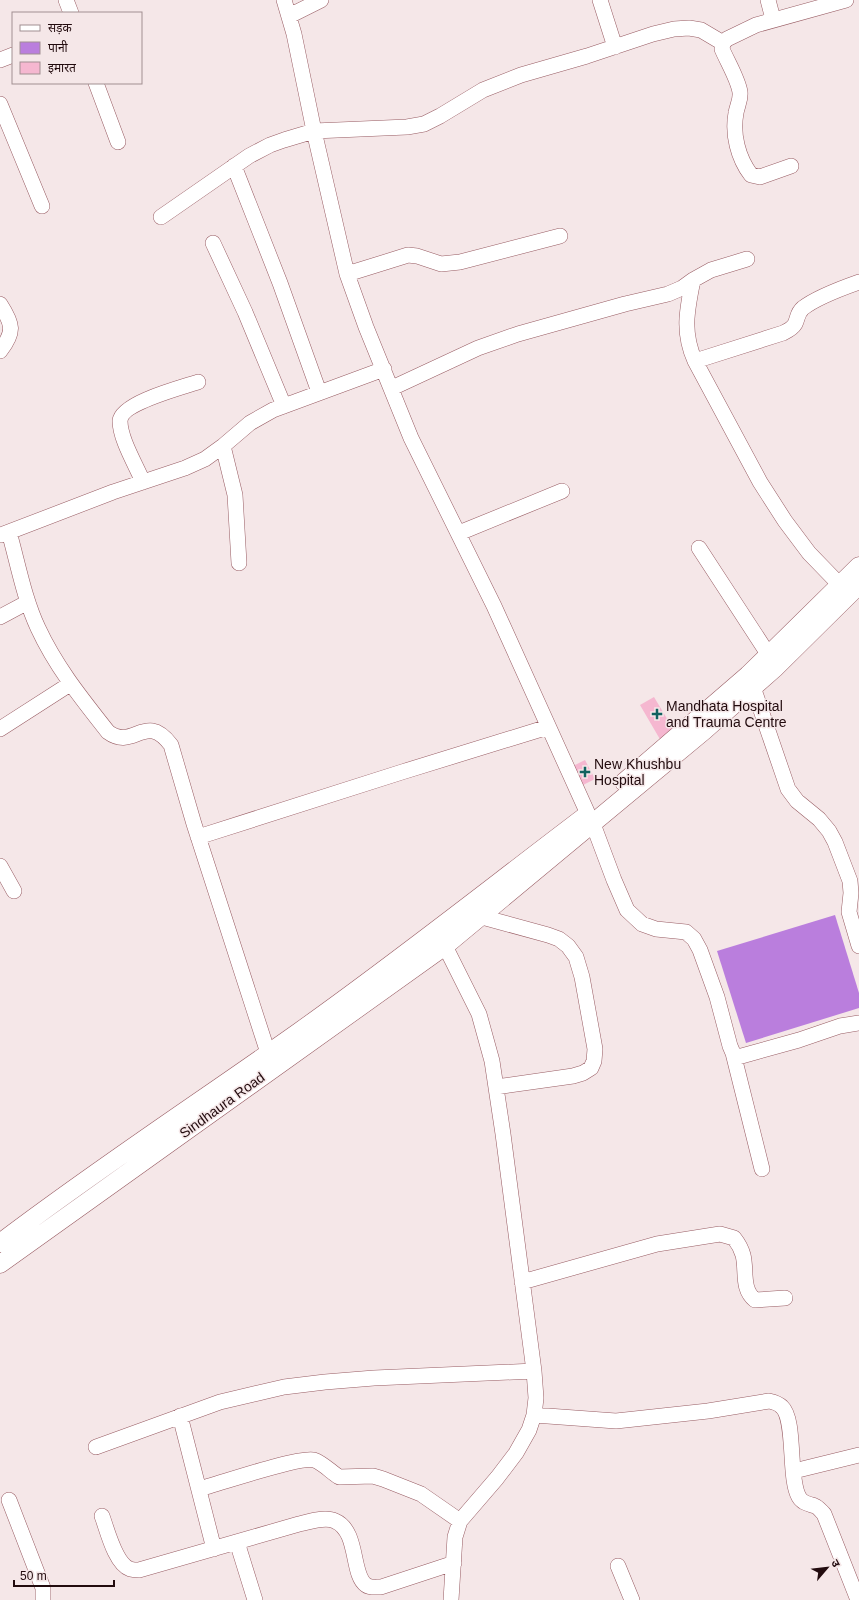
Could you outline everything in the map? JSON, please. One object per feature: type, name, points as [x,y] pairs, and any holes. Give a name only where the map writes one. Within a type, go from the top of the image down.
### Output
[{"type":"street","points":[[66,0],[71,12]]},
{"type":"street","points":[[284,0],[289,16],[347,274],[366,327],[411,438],[494,606],[590,819],[627,910],[642,924],[656,929],[686,932],[694,939],[700,950],[715,990],[733,1053],[762,1169]]},
{"type":"street","points":[[289,16],[321,0]]},
{"type":"street","points":[[600,0],[615,47]]},
{"type":"street","points":[[768,0],[773,19]]},
{"type":"street","points":[[791,166],[760,178],[751,176],[747,170],[735,136],[734,124],[740,92],[722,49],[723,43],[734,34],[773,19],[846,0]]},
{"type":"street","points":[[160,217],[234,166],[270,145],[314,131],[407,127],[424,124],[483,90],[521,75],[653,34],[674,29],[689,28],[701,30],[723,43]]},
{"type":"street","points":[[0,60],[12,55]]},
{"type":"street","points":[[96,84],[118,142]]},
{"type":"street","points":[[0,104],[42,206]]},
{"type":"street","points":[[234,166],[280,283],[320,392]]},
{"type":"street","points":[[347,274],[408,255],[417,256],[441,264],[460,262],[560,236]]},
{"type":"street","points":[[213,242],[245,312],[284,406]]},
{"type":"street","points":[[392,388],[478,348],[518,334],[625,304],[668,294],[682,288],[711,270],[747,259]]},
{"type":"street","points":[[693,280],[687,310],[686,331],[689,349],[695,361],[760,482],[785,521],[809,553],[853,589]]},
{"type":"street","points":[[695,361],[783,333],[792,328],[796,323],[798,313],[802,308],[859,282]]},
{"type":"street","points":[[0,304],[10,322],[12,329],[0,351]]},
{"type":"street","points":[[268,1053],[198,837],[171,745],[164,736],[156,731],[147,730],[122,738],[114,736],[108,732],[70,684],[54,660],[38,627],[5,534],[143,482],[185,468],[205,459],[250,423],[273,410],[384,369]]},
{"type":"street","points":[[143,482],[125,441],[121,429],[120,419],[125,412],[140,402],[198,382]]},
{"type":"street","points":[[223,446],[235,494],[239,563]]},
{"type":"street","points":[[459,533],[562,491]]},
{"type":"street","points":[[699,548],[768,654]]},
{"type":"street","points":[[0,1243],[51,1204],[268,1053],[413,948],[590,819],[705,730],[753,687],[853,589],[859,566]]},
{"type":"street","points":[[590,819],[748,675],[768,654],[853,589]]},
{"type":"street","points":[[0,616],[28,602]]},
{"type":"street","points":[[0,729],[70,684]]},
{"type":"street","points":[[753,687],[788,789],[797,801],[819,819],[829,830],[845,866],[855,891],[849,912],[859,946]]},
{"type":"street","points":[[198,837],[548,727]]},
{"type":"street","name":"Sindhaura Road","points":[[0,1264],[446,946],[482,917],[590,819]]},
{"type":"street","points":[[0,866],[14,891]]},
{"type":"street","points":[[482,917],[548,935],[559,939],[568,946],[576,957],[582,977],[595,1049],[594,1061],[590,1068],[583,1073],[573,1076],[496,1087]]},
{"type":"street","points":[[446,946],[479,1014],[492,1061],[534,1372],[536,1398],[534,1415],[529,1430],[516,1452],[497,1478],[460,1522],[455,1536],[451,1600]]},
{"type":"street","points":[[733,1053],[738,1057],[744,1056],[840,1026],[859,1023]]},
{"type":"street","points":[[522,1282],[657,1244],[720,1234],[734,1238],[739,1244],[743,1255],[747,1289],[750,1296],[755,1300],[785,1298]]},
{"type":"street","points":[[96,1447],[220,1402],[284,1387],[374,1378],[534,1372]]},
{"type":"street","points":[[534,1415],[616,1421],[700,1412],[769,1401],[776,1402],[784,1408],[788,1420],[795,1485],[799,1498],[806,1504],[816,1506],[824,1514],[830,1524],[858,1600]]},
{"type":"street","points":[[180,1416],[214,1549]]},
{"type":"street","points":[[794,1470],[859,1455]]},
{"type":"street","points":[[199,1490],[281,1465],[307,1459],[314,1460],[323,1465],[339,1477],[373,1476],[421,1494],[460,1522]]},
{"type":"street","points":[[10,1500],[42,1584],[44,1594],[43,1600]]},
{"type":"street","points":[[102,1516],[113,1548],[123,1564],[129,1569],[139,1570],[299,1524],[325,1519],[335,1520],[344,1527],[350,1539],[360,1576],[364,1585],[372,1588],[381,1587],[454,1564]]},
{"type":"street","points":[[236,1542],[255,1600]]},
{"type":"street","points":[[618,1566],[632,1600]]},
{"type":"water","points":[[835,915],[859,993],[859,1008],[746,1043],[717,951]]},
{"type":"building","points":[[654,697],[675,732],[661,741],[640,705]]},
{"type":"building","points":[[585,760],[595,779],[583,785],[573,766]]},
{"type":"place","name":"Mandhata Hospital and Trauma Centre","points":[[657,714]]},
{"type":"place","name":"New Khushbu Hospital","points":[[585,772]]}]
